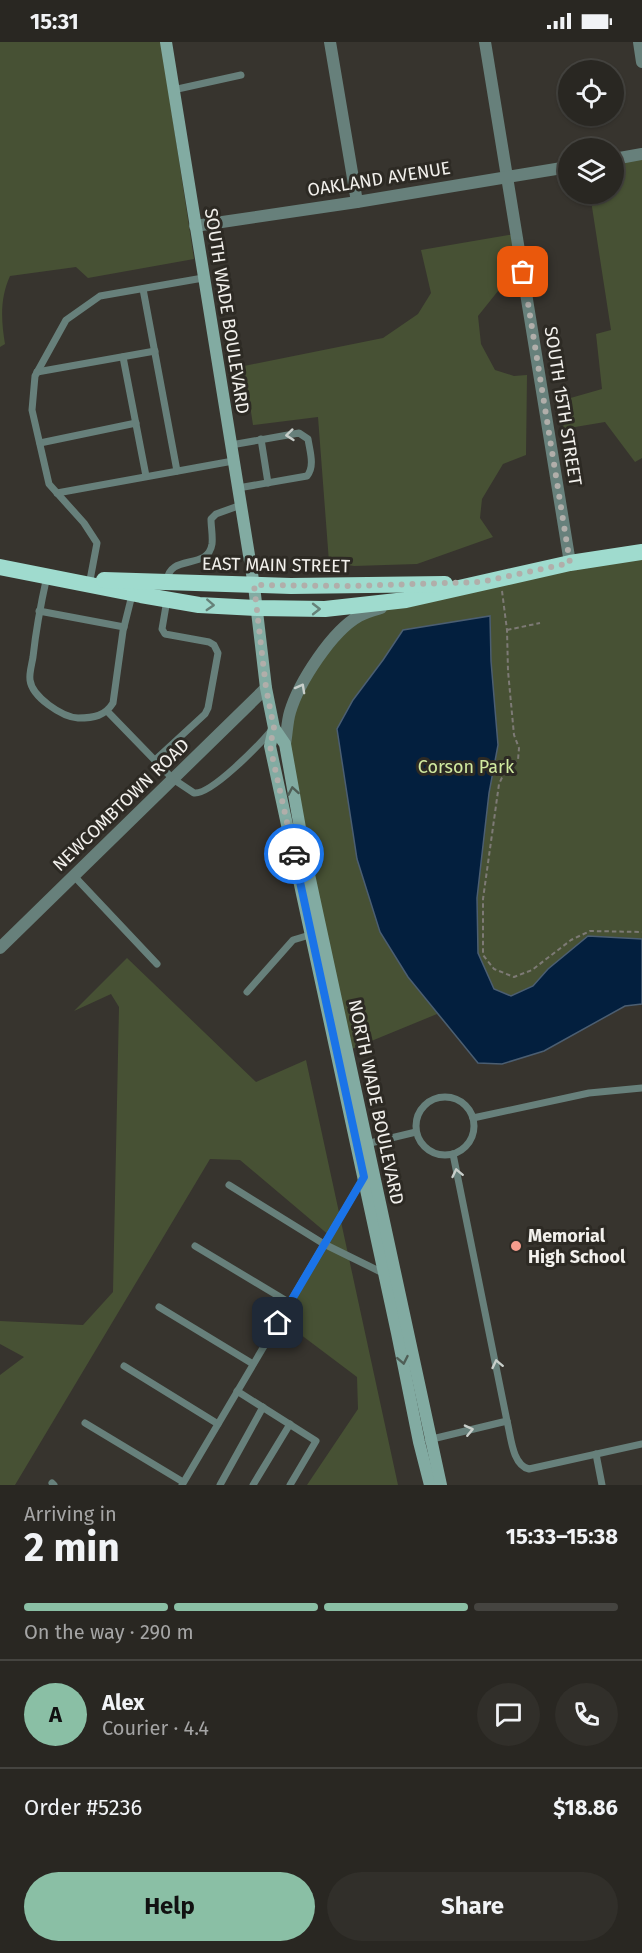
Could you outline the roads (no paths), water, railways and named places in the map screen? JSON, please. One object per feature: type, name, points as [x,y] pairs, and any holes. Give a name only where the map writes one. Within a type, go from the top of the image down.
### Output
[{"type":"highway","name":"EAST MAIN STREET","points":[[0,567],[200,605],[325,609],[406,600],[570,563],[642,552]]},
{"type":"highway","name":"EAST MAIN STREET","points":[[70,580],[350,586],[481,582]]},
{"type":"main road","name":"SOUTH WADE BOULEVARD","points":[[166,42],[254,585]]},
{"type":"main road","name":"NORTH WADE BOULEVARD","points":[[254,585],[266,688],[274,728],[285,744],[316,934]]},
{"type":"main road","name":"NORTH WADE BOULEVARD","points":[[274,728],[270,746],[316,934],[362,1146],[425,1440],[430,1485]]},
{"type":"main road","name":"NORTH WADE BOULEVARD","points":[[362,1146],[364,1177],[385,1274],[425,1440],[441,1485]]},
{"type":"street","points":[[330,42],[357,202]]},
{"type":"street","name":"SOUTH 15TH STREET","points":[[485,42],[570,563]]},
{"type":"street","points":[[639,42],[642,62]]},
{"type":"street","points":[[624,157],[642,154]]},
{"type":"street","name":"OAKLAND AVENUE","points":[[195,226],[558,169]]},
{"type":"street","points":[[285,744],[289,715],[295,698],[327,645],[346,625],[360,615],[406,600]]},
{"type":"street","name":"NEWCOMBTOWN ROAD","points":[[0,948],[266,688]]},
{"type":"lane","points":[[173,90],[241,75]]},
{"type":"lane","points":[[90,580],[97,543],[84,523],[49,484],[32,410],[34,376],[66,320],[100,296],[203,278]]},
{"type":"lane","points":[[143,289],[177,471]]},
{"type":"lane","points":[[37,372],[155,351]]},
{"type":"lane","points":[[123,357],[146,477]]},
{"type":"lane","points":[[39,443],[136,423]]},
{"type":"lane","points":[[231,445],[299,433],[308,439],[312,463],[312,469],[307,476],[238,488]]},
{"type":"lane","points":[[261,439],[268,483]]},
{"type":"lane","points":[[57,493],[233,461]]},
{"type":"lane","points":[[167,582],[171,568],[176,565],[189,564],[209,551],[212,544],[211,519],[216,514],[241,505]]},
{"type":"lane","points":[[47,576],[39,611],[30,681],[37,694],[53,708],[76,718],[101,716],[108,712],[113,703],[124,627],[133,594]]},
{"type":"lane","points":[[155,760],[205,714],[210,702],[218,653],[214,645],[209,642],[165,634],[162,628],[167,600]]},
{"type":"lane","points":[[39,611],[124,627]]},
{"type":"lane","points":[[108,712],[173,778],[194,793],[204,791],[253,752],[274,728]]},
{"type":"lane","points":[[74,876],[157,964]]},
{"type":"lane","points":[[247,992],[293,940],[316,934]]},
{"type":"lane","points":[[473,1118],[589,1092],[642,1088]]},
{"type":"lane","points":[[443,1096],[462,1102],[469,1109],[473,1118],[474,1127],[468,1144],[453,1154],[434,1153],[420,1141],[416,1132],[418,1113],[424,1104],[443,1096]]},
{"type":"lane","points":[[362,1146],[416,1132]]},
{"type":"lane","points":[[453,1154],[517,1462],[529,1469],[642,1444]]},
{"type":"lane","points":[[85,1423],[182,1484],[364,1177]]},
{"type":"lane","points":[[230,1185],[324,1244],[385,1274]]},
{"type":"lane","points":[[195,1246],[290,1302]]},
{"type":"lane","points":[[159,1307],[253,1364]]},
{"type":"lane","points":[[124,1366],[218,1424]]},
{"type":"lane","points":[[237,1391],[316,1441],[290,1485]]},
{"type":"lane","points":[[220,1485],[263,1407]]},
{"type":"lane","points":[[425,1440],[507,1421]]},
{"type":"lane","points":[[253,1485],[290,1424]]},
{"type":"lane","points":[[596,1454],[602,1485]]},
{"type":"water","points":[[490,616],[498,745],[489,793],[477,898],[478,953],[494,989],[511,996],[533,986],[548,969],[588,936],[642,939],[642,1004],[625,1006],[544,1051],[502,1064],[478,1063],[408,977],[380,932],[357,859],[337,729],[353,700],[403,630]]},
{"type":"place","name":"Memorial High School","points":[[516,1246]]},
{"type":"park label","name":"Corson Park","points":[[466,767]]}]
